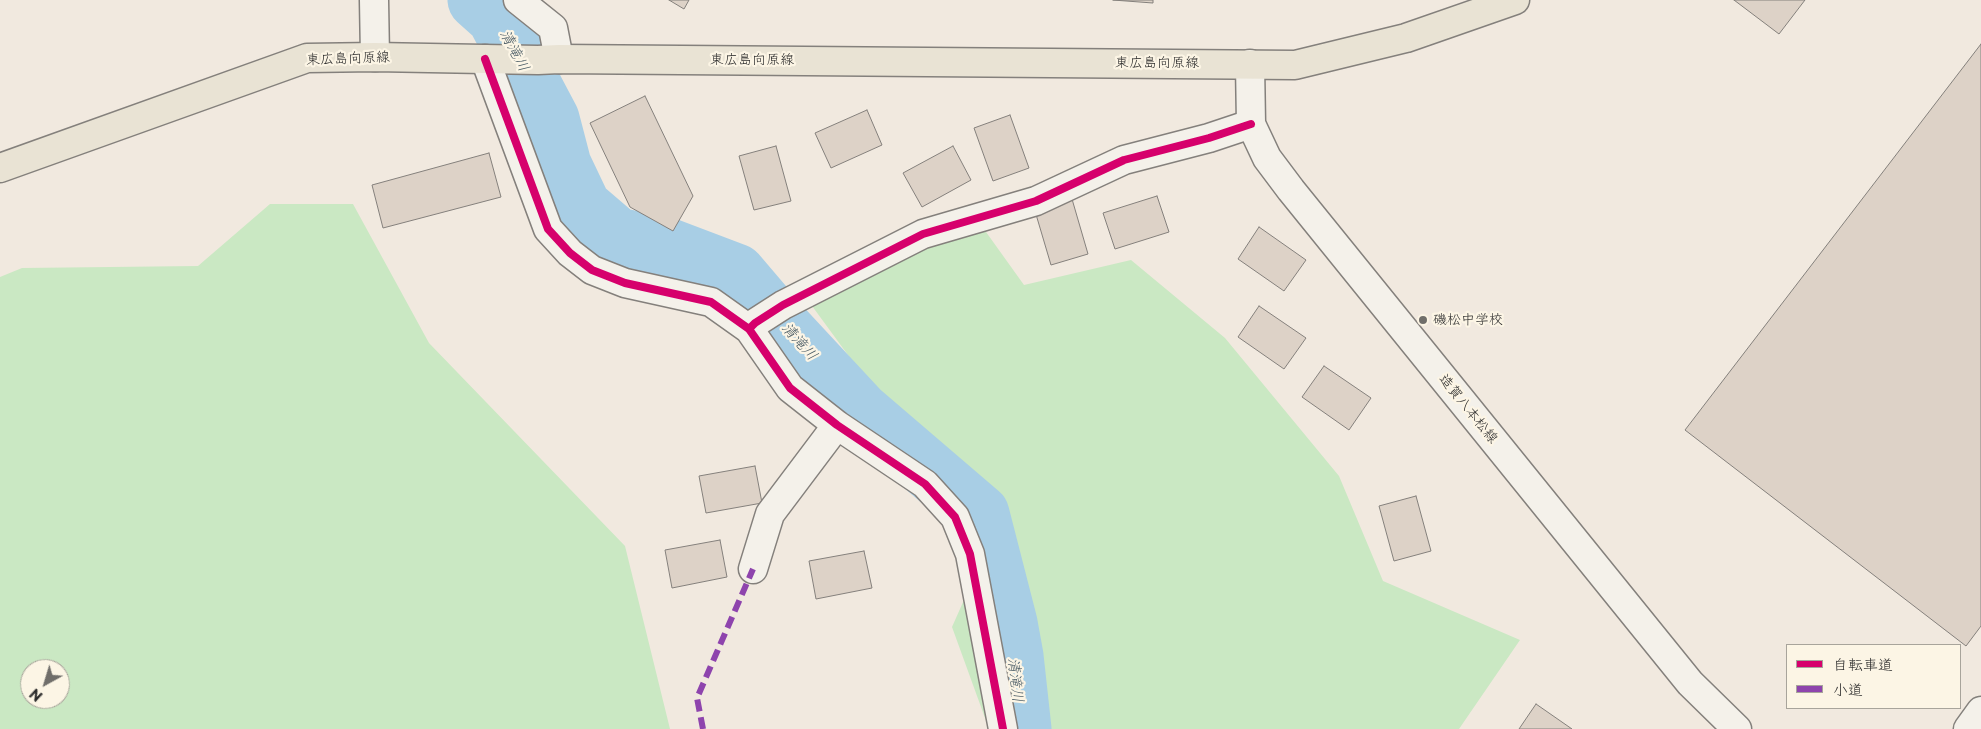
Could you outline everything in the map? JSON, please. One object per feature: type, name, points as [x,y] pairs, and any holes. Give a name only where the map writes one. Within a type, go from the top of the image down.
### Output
[{"type":"main road","name":"東広島向原線","points":[[0,168],[307,58],[1296,64],[1406,38],[1515,0]]},
{"type":"street","points":[[374,0],[376,57]]},
{"type":"street","points":[[518,0],[553,28],[549,60]]},
{"type":"street","points":[[485,59],[548,229],[570,253],[592,270],[625,284],[711,302],[752,326],[790,388],[837,425],[925,484],[955,517],[970,554],[1003,729]]},
{"type":"street","name":"造賀八本松線","points":[[1250,64],[1251,124],[1268,158],[1290,190],[1690,683],[1737,729]]},
{"type":"street","points":[[752,326],[783,305],[923,234],[1036,201],[1124,160],[1209,138],[1251,124]]},
{"type":"street","points":[[753,569],[770,514],[837,425]]},
{"type":"street","points":[[1968,729],[1981,712]]},
{"type":"green space","points":[[270,204],[353,204],[429,343],[625,546],[670,729],[0,729],[0,277],[22,268],[198,266]]},
{"type":"green space","points":[[976,218],[1024,285],[1131,260],[1225,338],[1339,476],[1383,581],[1520,640],[1459,729],[989,729],[952,627],[988,546],[804,295]]},
{"type":"building","points":[[669,0],[689,0],[684,9]]},
{"type":"building","points":[[1113,0],[1153,0],[1153,3]]},
{"type":"building","points":[[1734,0],[1805,0],[1779,34]]},
{"type":"building","points":[[1981,44],[1981,626],[1966,646],[1685,430]]},
{"type":"building","points":[[645,96],[693,196],[673,231],[630,207],[590,123]]},
{"type":"building","points":[[867,110],[882,145],[831,168],[815,133]]},
{"type":"building","points":[[1010,115],[1029,168],[993,181],[974,128]]},
{"type":"building","points":[[776,146],[791,201],[754,210],[739,156]]},
{"type":"building","points":[[953,146],[971,180],[922,207],[903,173]]},
{"type":"building","points":[[489,153],[501,197],[383,228],[372,185]]},
{"type":"building","points":[[1157,196],[1169,232],[1115,249],[1103,213]]},
{"type":"building","points":[[1072,199],[1088,254],[1051,265],[1035,211]]},
{"type":"building","points":[[1259,227],[1306,260],[1284,291],[1238,259]]},
{"type":"building","points":[[1259,306],[1306,338],[1284,369],[1238,337]]},
{"type":"building","points":[[1324,366],[1371,398],[1349,430],[1302,397]]},
{"type":"building","points":[[755,466],[762,503],[706,513],[699,476]]},
{"type":"building","points":[[1416,496],[1431,551],[1394,561],[1379,506]]},
{"type":"building","points":[[720,540],[727,577],[672,588],[665,550]]},
{"type":"building","points":[[864,551],[872,588],[816,599],[809,561]]},
{"type":"building","points":[[1536,704],[1572,729],[1519,729]]},
{"type":"waterway","name":"清滝川","points":[[477,0],[496,17],[550,119],[562,165],[582,207],[617,237],[670,248],[736,273],[782,327],[861,412],[980,514],[1008,623],[1014,656],[1022,729]]},
{"type":"marked path","points":[[703,729],[697,698],[753,569]]},
{"type":"cycle path","points":[[485,59],[548,229],[570,253],[592,270],[625,283],[711,302],[749,329],[790,388],[837,425],[925,484],[955,517],[970,554],[1003,729]]},
{"type":"cycle path","points":[[749,329],[783,305],[923,234],[1036,201],[1124,160],[1209,138],[1251,124]]},
{"type":"place","name":"磯松中学校","points":[[1423,320]]}]
